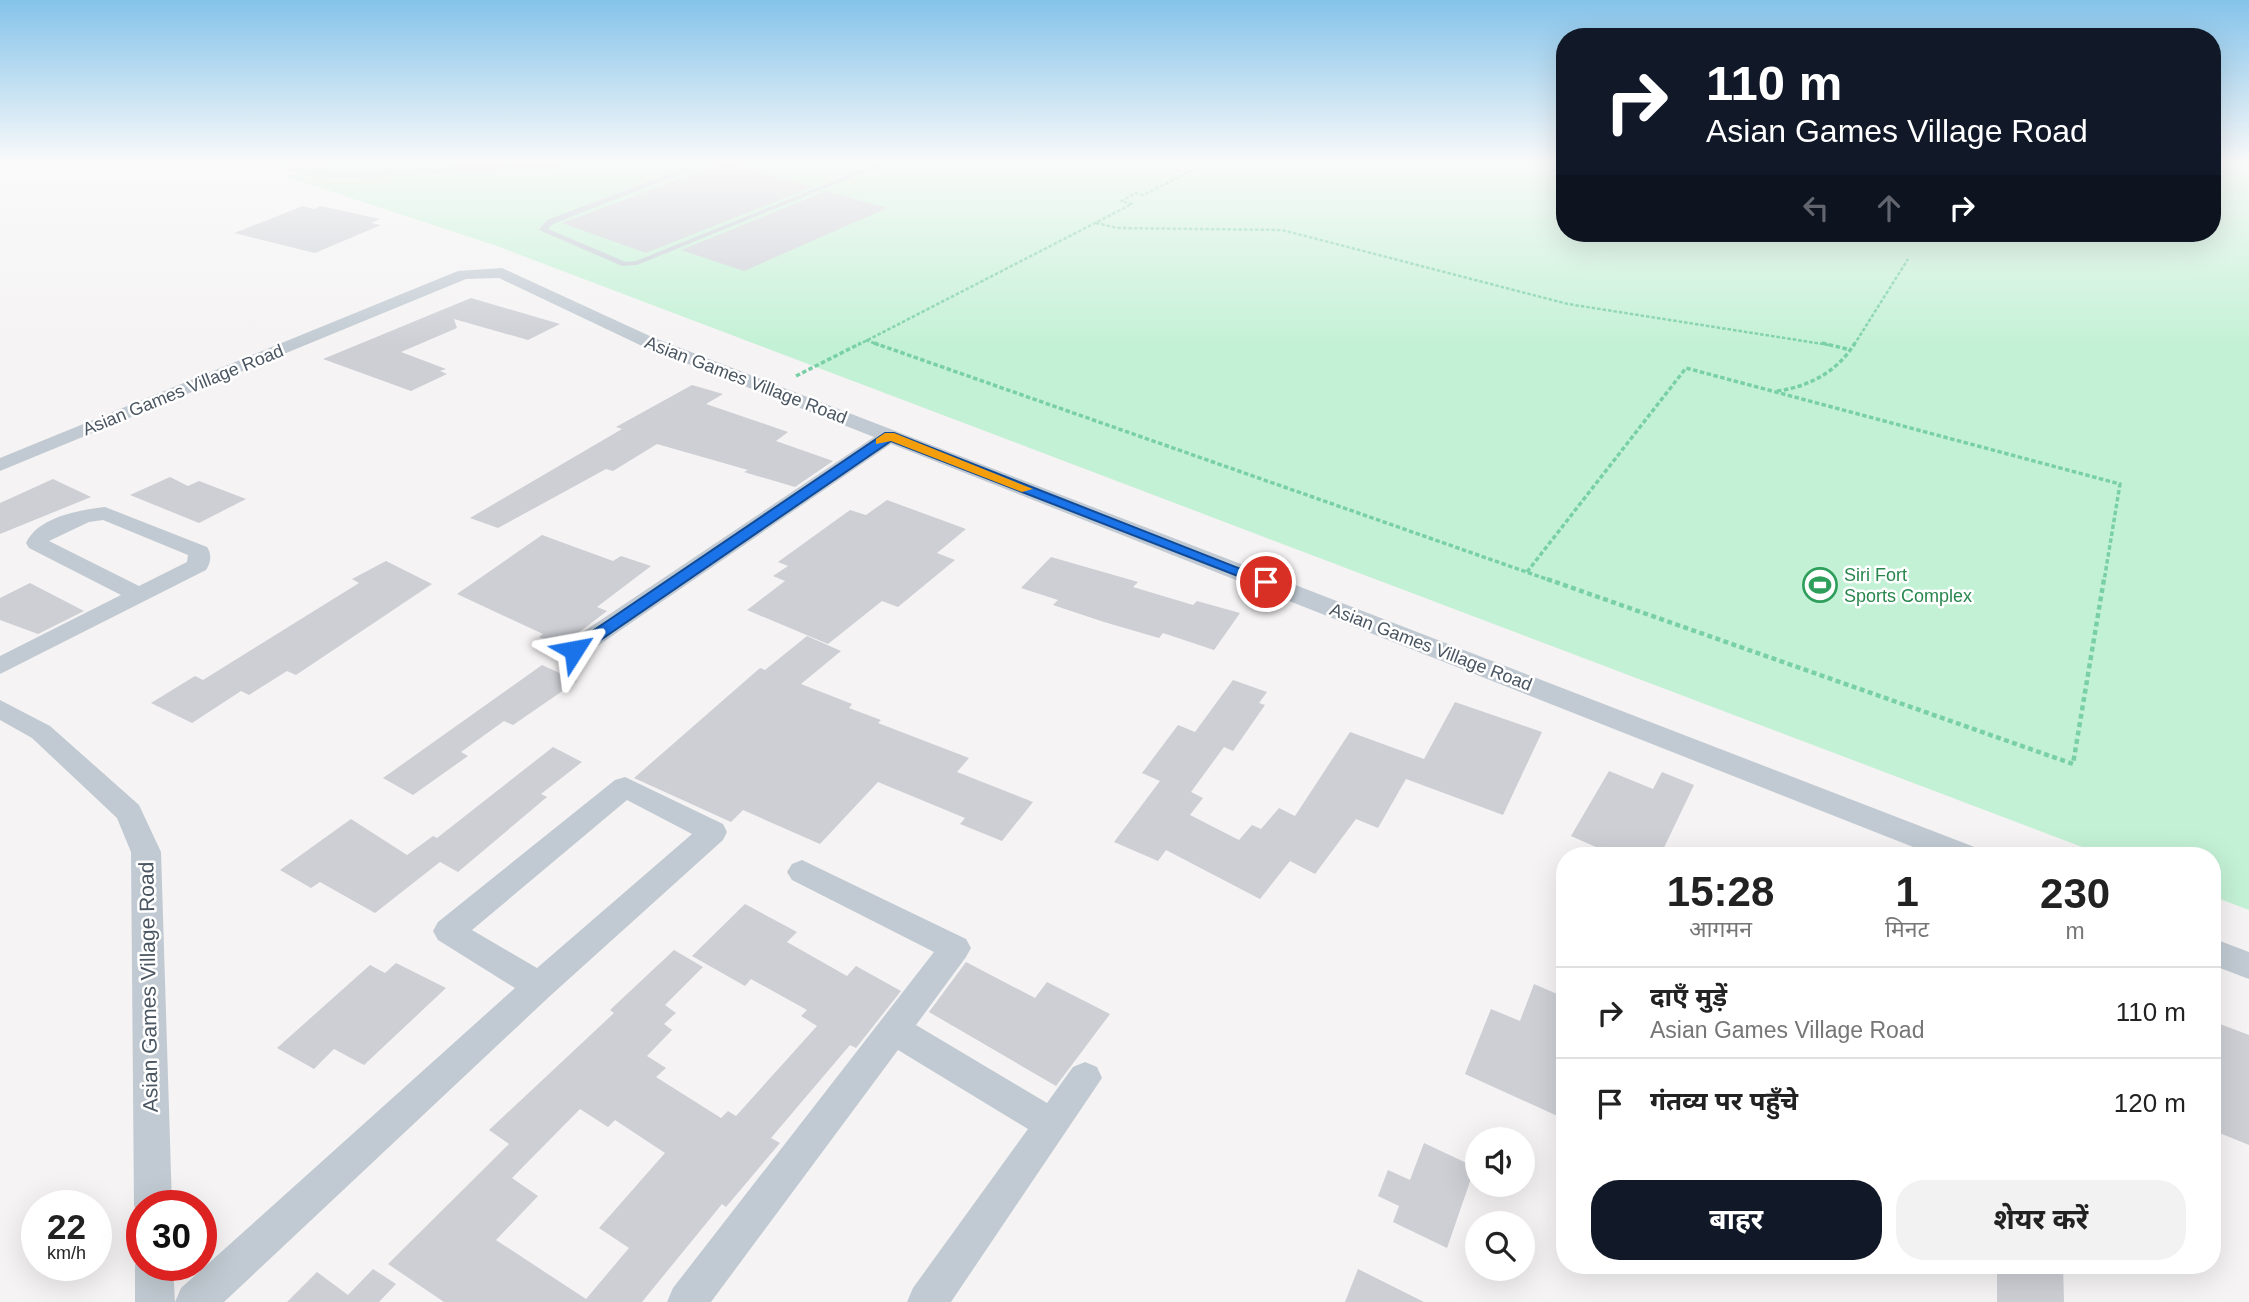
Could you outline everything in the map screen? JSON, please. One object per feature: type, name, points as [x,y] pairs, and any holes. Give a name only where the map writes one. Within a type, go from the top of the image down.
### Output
[{"type":"street","name":"Asian Games Village Road","points":[[0,465],[464,274],[502,273],[646,341],[1944,847]]},
{"type":"street","points":[[574,650],[890,436]]},
{"type":"street","points":[[0,666],[198,565],[199,552],[105,513],[84,516],[41,534],[37,543],[138,595]]},
{"type":"street","name":"Asian Games Village Road","points":[[0,709],[41,732],[129,812],[146,852],[153,1190]]},
{"type":"street","points":[[195,1302],[538,986],[713,832],[625,787],[449,931],[538,986]]},
{"type":"street","points":[[687,1302],[955,948],[802,872]]},
{"type":"street","points":[[2221,955],[2249,966]]},
{"type":"street","points":[[893,1029],[1052,1125]]},
{"type":"street","points":[[927,1302],[1085,1078]]},
{"type":"street","points":[[154,1281],[155,1302]]},
{"type":"lane","points":[[548,225],[543,230],[625,264],[637,263],[732,225]]},
{"type":"path","points":[[770,390],[1093,225]]},
{"type":"path","points":[[1103,225],[1117,228],[1282,230],[1568,304],[1819,342],[1851,350]]},
{"type":"path","points":[[1773,391],[1803,388],[1845,359],[1908,259]]},
{"type":"path","points":[[866,340],[2073,764],[2120,484],[1686,368],[1527,572]]},
{"type":"green space","name":"Siri Fort Sports Complex","points":[[432,225],[1556,225],[1556,242],[2221,242],[2221,225],[2249,225],[2249,910],[2221,899],[2221,847],[2082,847],[494,245]]},
{"type":"building","points":[[255,225],[381,225],[315,253],[234,233]]},
{"type":"building","points":[[567,225],[717,225],[646,253]]},
{"type":"building","points":[[743,225],[849,225],[744,271],[681,250]]},
{"type":"building","points":[[471,298],[560,324],[528,340],[454,319],[457,328],[401,352],[446,369],[440,371],[447,374],[411,391],[323,359]]},
{"type":"building","points":[[692,385],[723,394],[706,404],[788,432],[776,441],[833,461],[795,487],[744,472],[748,470],[657,444],[613,471],[606,469],[498,528],[470,518],[622,429],[616,427]]},
{"type":"building","points":[[170,477],[188,486],[199,481],[246,499],[199,523],[130,495]]},
{"type":"building","points":[[53,479],[91,497],[0,534],[0,503]]},
{"type":"building","points":[[887,500],[966,529],[937,553],[955,560],[898,607],[882,601],[828,644],[747,610],[785,581],[773,576],[788,566],[778,562],[850,510],[866,515]]},
{"type":"building","points":[[542,535],[613,561],[621,556],[651,566],[597,607],[607,611],[561,646],[539,637],[543,634],[457,594]]},
{"type":"building","points":[[1051,557],[1138,582],[1133,587],[1193,605],[1197,601],[1240,613],[1214,650],[1163,633],[1159,638],[1104,622],[1053,605],[1058,600],[1021,588]]},
{"type":"building","points":[[386,561],[432,584],[296,675],[287,671],[249,695],[241,691],[192,723],[151,703],[195,676],[203,680],[359,583],[352,579]]},
{"type":"building","points":[[30,583],[84,611],[38,634],[0,620],[0,598]]},
{"type":"building","points":[[807,636],[841,651],[801,684],[852,704],[849,708],[881,720],[878,723],[969,758],[957,772],[1033,802],[1002,841],[960,824],[965,818],[878,782],[820,844],[743,810],[731,822],[634,778],[760,668],[765,670]]},
{"type":"building","points":[[542,665],[577,681],[513,725],[504,721],[461,752],[468,756],[413,795],[383,778]]},
{"type":"building","points":[[1233,680],[1267,692],[1259,703],[1265,705],[1233,751],[1224,747],[1191,792],[1203,798],[1190,815],[1239,840],[1252,825],[1261,829],[1279,808],[1295,816],[1350,732],[1424,759],[1455,702],[1542,732],[1503,815],[1406,779],[1378,828],[1356,819],[1315,874],[1290,861],[1260,899],[1166,850],[1158,861],[1114,842],[1160,781],[1142,773],[1178,725],[1195,732]]},
{"type":"building","points":[[553,747],[582,762],[541,794],[547,797],[458,872],[440,862],[375,913],[320,882],[311,888],[280,870],[351,819],[407,855],[433,836],[437,838]]},
{"type":"building","points":[[1609,771],[1653,789],[1662,772],[1694,785],[1664,847],[1596,847],[1571,836]]},
{"type":"building","points":[[745,904],[797,932],[787,942],[847,976],[856,966],[901,991],[856,1048],[850,1045],[771,1138],[780,1143],[726,1207],[722,1204],[642,1302],[444,1302],[388,1264],[509,1144],[489,1130],[614,1013],[610,1010],[674,950],[703,967],[665,1005],[676,1013],[664,1024],[672,1030],[647,1056],[666,1068],[656,1077],[721,1118],[728,1111],[736,1116],[817,1026],[801,1016],[807,1010],[751,979],[745,986],[692,956]],"holes":[[[580,1109],[608,1127],[615,1120],[665,1153],[599,1228],[629,1248],[586,1299],[496,1240],[538,1196],[512,1178]]]},
{"type":"building","points":[[966,962],[1035,998],[1047,982],[1110,1014],[1056,1086],[929,1012]]},
{"type":"building","points":[[396,963],[446,988],[364,1065],[334,1049],[314,1069],[277,1048],[370,965],[385,973]]},
{"type":"building","points":[[1534,984],[1556,994],[1556,1115],[1465,1074],[1491,1009],[1520,1021]]},
{"type":"building","points":[[2221,1024],[2249,1035],[2249,1145],[2221,1134]]},
{"type":"building","points":[[1424,1143],[1465,1162],[1465,1196],[1447,1248],[1393,1222],[1399,1206],[1378,1196],[1388,1170],[1410,1180]]},
{"type":"building","points":[[373,1269],[396,1284],[379,1302],[287,1302],[317,1272],[348,1295]]},
{"type":"building","points":[[1358,1269],[1424,1302],[1345,1302]]},
{"type":"building","points":[[1997,1274],[2063,1274],[2064,1302],[1997,1302]]},
{"type":"slow traffic","points":[[881,442],[890,436],[1026,489]]},
{"type":"place","name":"Siri Fort Sports Complex","points":[[1820,585]]},
{"type":"route","points":[[574,650],[890,436],[1266,582]]}]
